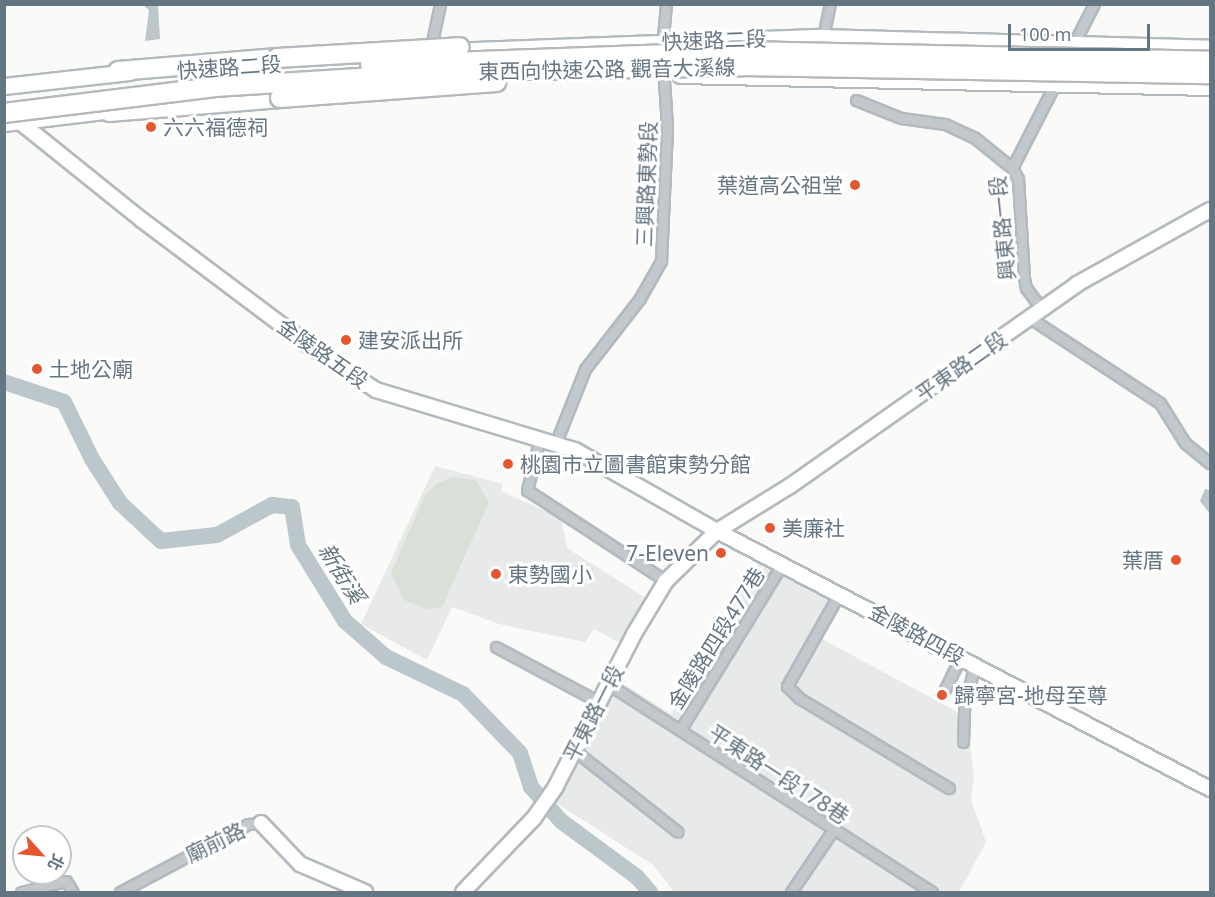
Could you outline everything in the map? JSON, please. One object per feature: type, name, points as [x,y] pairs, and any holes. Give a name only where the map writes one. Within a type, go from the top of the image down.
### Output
[{"type":"highway","points":[[118,71],[433,48],[792,42],[907,62]]},
{"type":"highway","name":"東西向快速公路 觀音大溪線","points":[[4,100],[124,86],[437,60],[745,51],[907,62],[1210,74]]},
{"type":"highway","name":"東西向快速公路 觀音大溪線","points":[[8,116],[215,87],[471,71],[907,62],[1210,61]]},
{"type":"highway","points":[[109,112],[488,83],[862,75],[907,62]]},
{"type":"main road","name":"快速路二段","points":[[4,86],[118,71],[140,73],[436,51],[662,41],[821,37],[1072,46],[1210,48]]},
{"type":"main road","name":"快速路二段","points":[[8,116],[109,112],[147,102],[488,77],[664,75],[1210,87]]},
{"type":"main road","name":"金陵路五段","points":[[8,116],[142,220],[362,382],[376,390],[556,442],[638,483],[717,531]]},
{"type":"main road","name":"平東路二段","points":[[717,531],[790,486],[1041,308],[1210,210]]},
{"type":"main road","name":"金陵路四段","points":[[717,531],[961,656],[1210,789]]},
{"type":"main road","name":"平東路一段","points":[[463,892],[534,818],[556,786],[598,702],[666,581],[717,531]]},
{"type":"main road","name":"廟前路","points":[[261,823],[300,864],[365,892]]},
{"type":"street","points":[[432,42],[440,4]]},
{"type":"street","name":"三興路東勢段","points":[[556,442],[585,369],[640,298],[662,261],[668,127],[662,41],[666,4]]},
{"type":"street","points":[[825,27],[830,4]]},
{"type":"street","name":"興東路一段","points":[[1041,308],[1026,288],[1018,179],[1012,168],[1094,4]]},
{"type":"street","points":[[856,100],[901,118],[945,124],[975,138],[1012,168]]},
{"type":"street","points":[[1030,318],[1160,403],[1185,443],[1210,463]]},
{"type":"street","points":[[540,438],[527,490],[666,581]]},
{"type":"street","name":"金陵路四段477巷","points":[[680,730],[782,564]]},
{"type":"street","points":[[839,594],[787,686],[799,698],[949,788]]},
{"type":"street","points":[[495,647],[598,702]]},
{"type":"street","points":[[945,689],[961,656]]},
{"type":"street","points":[[963,742],[964,707],[975,664]]},
{"type":"street","name":"平東路一段178巷","points":[[608,684],[932,892]]},
{"type":"street","points":[[574,750],[678,832]]},
{"type":"street","name":"廟前路","points":[[120,892],[248,824],[261,823]]},
{"type":"street","points":[[791,892],[833,830]]},
{"type":"street","points":[[21,892],[66,881],[73,892]]},
{"type":"street","points":[[911,892],[917,884]]},
{"type":"shaded area","points":[[143,5],[158,5],[160,39],[145,41],[149,10]]},
{"type":"shaded area","name":"東勢國小","points":[[435,466],[503,484],[501,491],[561,518],[567,548],[649,600],[622,644],[594,629],[585,642],[499,624],[452,607],[427,660],[361,624]]},
{"type":"shaded area","points":[[453,477],[475,480],[489,502],[442,607],[426,609],[404,600],[391,573],[425,495],[436,484]]},
{"type":"shaded area","points":[[1205,489],[1210,490],[1210,514],[1200,501]]},
{"type":"shaded area","points":[[758,563],[843,599],[822,639],[967,717],[974,777],[971,800],[986,842],[959,892],[674,892],[653,865],[555,802],[619,681],[671,714]]},
{"type":"waterway","name":"新街溪","points":[[4,382],[64,402],[92,459],[120,503],[161,541],[217,535],[272,505],[292,507],[298,545],[345,621],[386,657],[463,694],[520,753],[531,787],[561,821],[637,877],[650,892]]},
{"type":"place","name":"六六福德祠","points":[[151,127]]},
{"type":"place","name":"葉道高公祖堂","points":[[855,185]]},
{"type":"place","name":"建安派出所","points":[[346,340]]},
{"type":"place","name":"土地公廟","points":[[37,369]]},
{"type":"place","name":"桃園市立圖書館東勢分館","points":[[508,464]]},
{"type":"place","name":"美廉社","points":[[770,528]]},
{"type":"place","name":"7-Eleven","points":[[721,553]]},
{"type":"place","name":"葉厝","points":[[1176,560]]},
{"type":"place","name":"東勢國小","points":[[496,574]]},
{"type":"place","name":"歸寧宮-地母至尊","points":[[942,695]]}]
